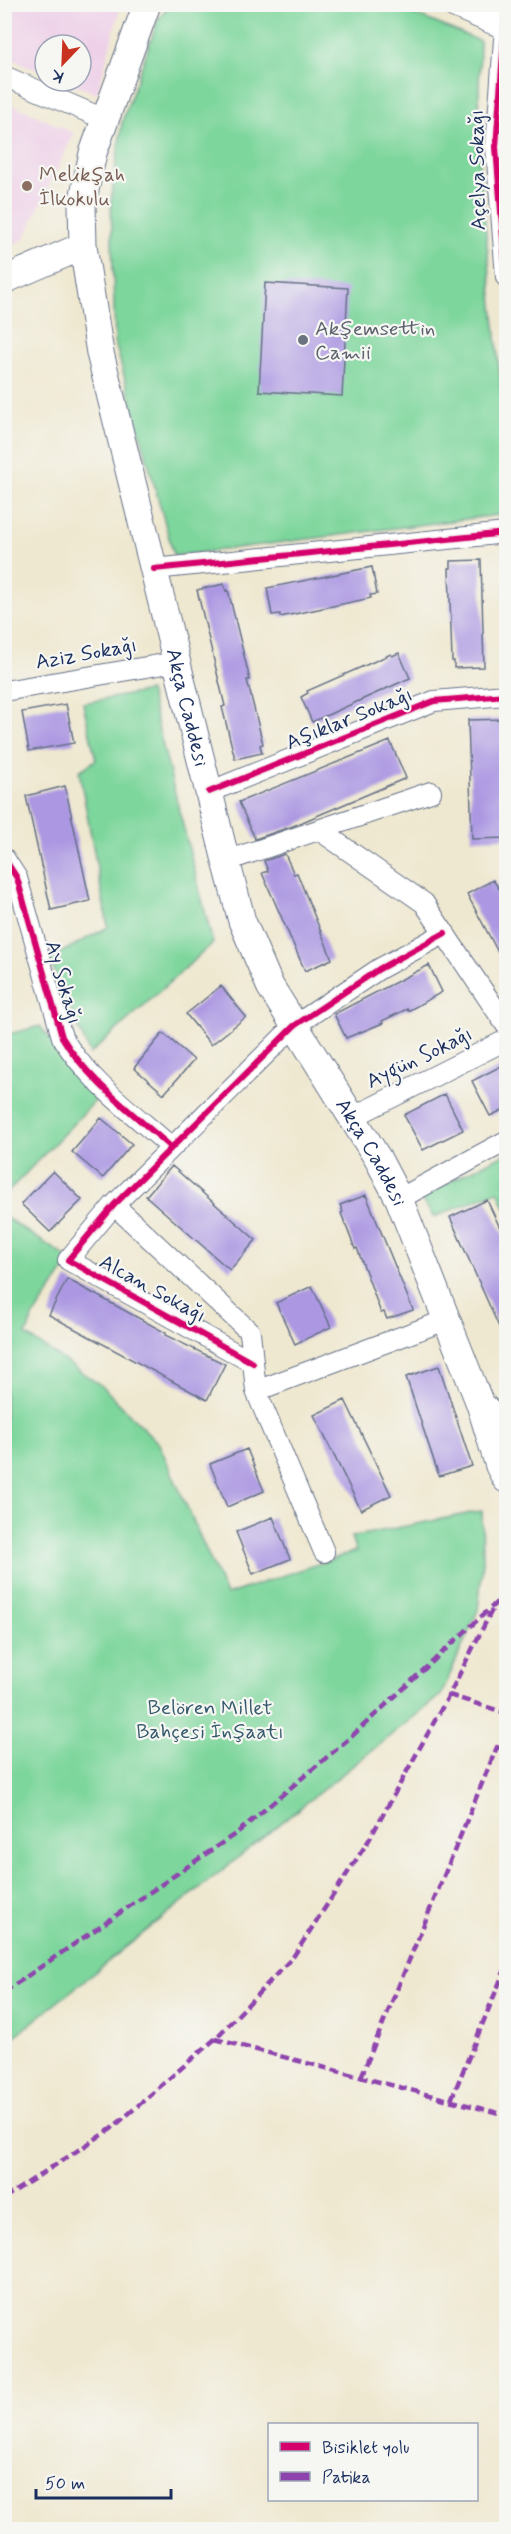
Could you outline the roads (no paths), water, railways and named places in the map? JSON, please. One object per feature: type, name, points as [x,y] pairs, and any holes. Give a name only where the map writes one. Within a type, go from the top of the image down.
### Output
[{"type":"main road","name":"Akça Caddesi","points":[[147,4],[104,119],[85,185],[82,218],[83,246],[100,353],[226,861],[250,942],[270,986],[352,1117],[399,1199],[480,1404],[500,1466],[507,1479]]},
{"type":"main road","points":[[455,4],[506,26]]},
{"type":"main road","points":[[4,280],[83,246]]},
{"type":"main road","name":"Akça Caddesi","points":[[480,1404],[507,1428]]},
{"type":"street","name":"Açelya Sokağı","points":[[506,26],[496,147],[507,277]]},
{"type":"street","points":[[4,76],[104,119]]},
{"type":"street","points":[[154,569],[507,533]]},
{"type":"street","name":"Aziz Sokağı","points":[[4,691],[177,662]]},
{"type":"street","name":"Aşıklar Sokağı","points":[[209,792],[434,701],[507,695]]},
{"type":"street","points":[[226,861],[431,792]]},
{"type":"street","points":[[319,830],[424,903],[507,1025]]},
{"type":"street","name":"Ay Sokağı","points":[[4,858],[62,1037],[76,1058],[171,1148]]},
{"type":"street","name":"Alcan Sokağı","points":[[253,1363],[68,1260],[114,1205],[294,1026],[379,969],[445,933]]},
{"type":"street","name":"Aygün Sokağı","points":[[352,1117],[507,1040]]},
{"type":"street","points":[[399,1199],[507,1141]]},
{"type":"street","name":"Alcan Sokağı","points":[[114,1205],[249,1332],[256,1391],[324,1552]]},
{"type":"street","points":[[256,1391],[446,1320]]},
{"type":"place","name":"Melikşah İlkokulu","points":[[27,186]]},
{"type":"place","name":"Akşemsettin Camii","points":[[303,340]]},
{"type":"park label","name":"Belören Millet Bahçesi İnşaatı","points":[[210,1719]]}]
